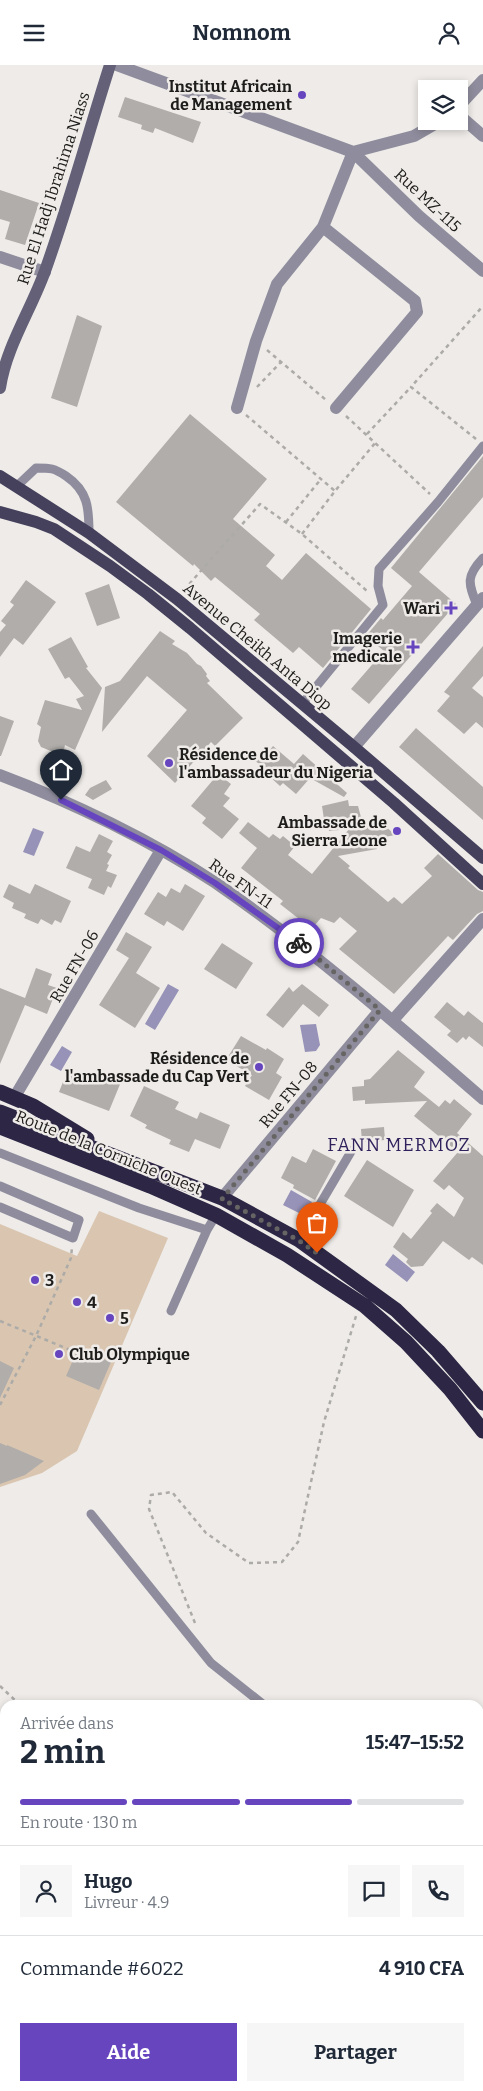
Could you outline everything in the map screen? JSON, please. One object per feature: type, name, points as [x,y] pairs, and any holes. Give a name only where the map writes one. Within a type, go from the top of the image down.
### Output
[{"type":"highway","points":[[7,1095],[64,1123],[111,1155]]},
{"type":"highway","name":"Route de la Corniche Ouest","points":[[0,1111],[176,1179],[222,1199],[298,1240],[396,1310],[438,1351],[483,1403]]},
{"type":"highway","name":"Route de la Corniche Ouest","points":[[0,1127],[216,1215],[287,1255],[365,1306],[406,1342],[483,1431]]},
{"type":"highway","points":[[0,1137],[138,1193],[161,1198],[175,1197]]},
{"type":"main road","name":"Avenue Cheikh Anta Diop","points":[[0,475],[89,533],[176,599],[354,747],[483,859]]},
{"type":"main road","name":"Avenue Cheikh Anta Diop","points":[[0,512],[54,529],[148,594],[387,797],[483,883]]},
{"type":"street","name":"Rue El Hadj Ibrahima Niass","points":[[1,380],[6,352],[45,272],[110,65]]},
{"type":"street","points":[[117,65],[354,152],[414,136],[424,130]]},
{"type":"street","points":[[468,96],[483,80]]},
{"type":"street","points":[[468,123],[483,136]]},
{"type":"street","points":[[237,408],[256,341],[277,284],[324,227],[354,152]]},
{"type":"street","name":"Rue MZ-115","points":[[354,152],[419,216],[483,271]]},
{"type":"street","points":[[324,227],[415,301],[418,308],[417,312],[336,408]]},
{"type":"street","points":[[0,257],[45,272]]},
{"type":"street","points":[[354,747],[480,601]]},
{"type":"street","name":"Rue FN-11","points":[[0,775],[44,791],[161,850],[215,883],[299,943],[393,1020],[483,1099]]},
{"type":"street","name":"Rue FN-06","points":[[7,1095],[161,850]]},
{"type":"street","points":[[393,1020],[483,919]]},
{"type":"street","name":"Rue FN-08","points":[[222,1199],[380,1010]]},
{"type":"lane","points":[[302,704],[383,605],[378,586],[379,569],[438,502],[483,445]]},
{"type":"lane","points":[[17,486],[36,468],[53,468],[76,483],[86,498],[89,512],[89,533]]},
{"type":"lane","points":[[480,601],[471,590],[469,579],[472,570],[483,558]]},
{"type":"lane","points":[[298,1240],[352,1150]]},
{"type":"lane","points":[[0,1153],[139,1208],[207,1230]]},
{"type":"lane","points":[[0,1186],[80,1220],[73,1238],[0,1207]]},
{"type":"lane","points":[[171,1311],[207,1230],[216,1215]]},
{"type":"lane","points":[[91,1514],[211,1663],[258,1700]]},
{"type":"path","points":[[366,434],[483,307]]},
{"type":"path","points":[[256,341],[376,442],[438,502]]},
{"type":"path","points":[[256,388],[281,362]]},
{"type":"path","points":[[411,387],[483,445]]},
{"type":"path","points":[[237,408],[335,491]]},
{"type":"path","points":[[302,534],[376,442]]},
{"type":"path","points":[[286,522],[321,479]]},
{"type":"path","points":[[176,599],[260,504],[302,534],[383,605]]},
{"type":"path","points":[[0,1405],[36,1336],[72,1258],[73,1238]]},
{"type":"path","points":[[196,1627],[149,1509],[151,1495],[172,1492],[206,1533],[249,1563],[282,1562],[298,1542],[324,1422],[357,1312],[363,1319]]},
{"type":"path","points":[[0,1321],[73,1351]]},
{"type":"path","points":[[0,1686],[15,1700]]},
{"type":"shaded area","points":[[33,828],[44,832],[34,856],[23,852]]},
{"type":"shaded area","points":[[168,984],[179,990],[155,1030],[145,1024]]},
{"type":"shaded area","points":[[316,1024],[320,1045],[316,1051],[305,1052],[300,1025]]},
{"type":"shaded area","points":[[62,1046],[72,1052],[61,1071],[50,1065]]},
{"type":"shaded area","points":[[291,1190],[312,1202],[305,1216],[283,1205]]},
{"type":"shaded area","name":"Club Olympique","points":[[99,1211],[168,1238],[77,1451],[42,1473],[0,1487],[0,1224],[77,1256]]},
{"type":"shaded area","points":[[393,1254],[415,1272],[407,1282],[385,1265]]},
{"type":"building","points":[[125,97],[201,122],[193,143],[155,128],[153,133],[141,129],[142,125],[118,117]]},
{"type":"building","points":[[0,190],[39,203],[25,245],[5,239],[10,222],[0,219]]},
{"type":"building","points":[[77,315],[102,326],[77,407],[51,398]]},
{"type":"building","points":[[190,414],[267,479],[233,519],[275,555],[266,566],[282,580],[306,553],[371,609],[323,668],[299,647],[293,653],[254,620],[260,614],[215,577],[211,581],[194,564],[193,566],[116,502]]},
{"type":"building","points":[[483,456],[483,497],[419,572],[456,604],[369,704],[351,689],[384,651],[366,636],[381,618],[383,620],[412,586],[391,568]]},
{"type":"building","points":[[26,580],[56,602],[23,645],[14,638],[0,657],[0,632],[6,625],[1,621],[14,605],[10,602]]},
{"type":"building","points":[[109,584],[120,618],[97,626],[85,593]]},
{"type":"building","points":[[160,631],[175,641],[172,644],[187,653],[201,666],[210,681],[207,683],[243,718],[215,746],[211,742],[175,783],[147,756],[187,710],[147,676],[102,732],[105,687],[120,681]]},
{"type":"building","points":[[71,637],[88,667],[86,668],[102,688],[75,750],[65,745],[63,754],[58,754],[41,747],[38,741],[41,727],[37,724],[45,700],[82,710],[76,699],[84,696],[69,677],[65,679],[48,649]]},
{"type":"building","points":[[483,646],[483,676],[472,688],[483,697],[483,728],[476,722],[464,734],[437,711],[450,696],[444,692]]},
{"type":"building","points":[[0,716],[14,721],[1,756],[0,756]]},
{"type":"building","points":[[416,728],[483,787],[483,820],[399,747]]},
{"type":"building","points":[[273,746],[294,764],[303,754],[347,793],[344,797],[310,778],[296,794],[283,783],[280,786],[269,776],[271,774],[253,759],[261,751],[266,755]]},
{"type":"building","points":[[218,774],[231,784],[224,794],[230,798],[223,806],[239,819],[222,839],[202,823],[206,818],[191,806]]},
{"type":"building","points":[[106,780],[112,789],[93,800],[85,795],[90,788]]},
{"type":"building","points":[[348,800],[349,806],[358,806],[362,821],[379,820],[395,835],[375,839],[377,849],[338,856],[350,866],[348,868],[388,902],[394,897],[402,904],[432,876],[424,868],[438,854],[478,890],[483,892],[483,911],[477,914],[453,940],[448,936],[394,994],[339,949],[357,931],[340,917],[334,923],[321,918],[314,926],[310,923],[308,926],[280,904],[283,901],[241,868],[257,848],[239,833],[248,822],[269,838],[273,834],[280,839],[283,836],[295,846],[288,855],[312,874],[349,829],[329,831],[328,826],[325,826],[322,806]]},
{"type":"building","points":[[99,834],[113,841],[107,852],[112,855],[107,864],[109,865],[106,871],[117,875],[111,888],[108,886],[104,895],[88,888],[92,879],[66,868],[76,846],[90,852]]},
{"type":"building","points":[[9,884],[30,894],[35,884],[71,901],[61,923],[55,920],[52,925],[41,919],[38,924],[24,918],[26,914],[12,908],[14,903],[3,897]]},
{"type":"building","points":[[185,884],[205,896],[183,931],[167,921],[164,926],[144,914],[158,892],[166,897],[171,888],[180,893]]},
{"type":"building","points":[[126,932],[152,947],[136,973],[160,988],[135,1028],[99,1005],[129,958],[116,950]]},
{"type":"building","points":[[222,943],[253,963],[236,989],[204,969]]},
{"type":"building","points":[[36,968],[52,974],[48,985],[57,988],[47,1014],[25,1005],[0,1064],[0,988],[25,998]]},
{"type":"building","points":[[302,984],[329,1005],[319,1017],[303,1004],[283,1028],[266,1015],[289,987],[293,992]]},
{"type":"building","points":[[447,1002],[464,1016],[468,1011],[483,1023],[483,1047],[469,1036],[466,1040],[463,1037],[457,1043],[447,1035],[451,1031],[434,1017]]},
{"type":"building","name":"Résidence de l'ambassade du Cap Vert","points":[[241,1036],[266,1050],[267,1048],[284,1059],[276,1073],[282,1077],[269,1100],[245,1086],[252,1075],[226,1060]]},
{"type":"building","points":[[398,1050],[425,1072],[414,1087],[439,1107],[445,1100],[450,1104],[454,1099],[472,1114],[457,1133],[483,1156],[483,1265],[472,1257],[469,1260],[443,1241],[423,1266],[411,1267],[406,1262],[408,1259],[393,1247],[403,1232],[411,1239],[432,1213],[430,1211],[437,1203],[454,1217],[464,1198],[449,1185],[444,1190],[433,1181],[458,1152],[414,1116],[427,1101],[365,1104],[365,1100],[353,1101],[352,1087],[364,1086],[364,1080],[370,1079]]},
{"type":"building","points":[[112,1071],[123,1077],[109,1111],[59,1092],[67,1072],[93,1081],[95,1075],[108,1080]]},
{"type":"building","points":[[144,1086],[179,1102],[175,1109],[197,1119],[200,1112],[230,1125],[220,1149],[195,1139],[189,1152],[169,1144],[171,1140],[145,1128],[147,1125],[130,1116]]},
{"type":"building","points":[[384,1127],[385,1140],[362,1142],[361,1129]]},
{"type":"building","points":[[313,1149],[336,1161],[315,1200],[293,1188],[294,1185],[281,1178],[292,1156],[306,1163]]},
{"type":"building","points":[[367,1160],[414,1190],[393,1227],[344,1196]]},
{"type":"building","points":[[78,1349],[111,1362],[99,1390],[66,1376]]},
{"type":"building","points":[[0,1361],[14,1368],[0,1398]]},
{"type":"building","points":[[0,1443],[44,1461],[25,1475],[0,1484]]},
{"type":"way so far","points":[[299,943],[380,1010],[222,1199],[298,1240],[317,1253]]},
{"type":"place","name":"Institut Africain de Management","points":[[302,95]]},
{"type":"place","name":"Wari","points":[[451,608]]},
{"type":"place","name":"Imagerie medicale","points":[[413,647]]},
{"type":"place","name":"Résidence de l'ambassadeur du Nigeria","points":[[169,763]]},
{"type":"place","name":"Ambassade de Sierra Leone","points":[[397,831]]},
{"type":"place","name":"Résidence de l'ambassade du Cap Vert","points":[[259,1067]]},
{"type":"place","name":"3","points":[[35,1280]]},
{"type":"place","name":"4","points":[[77,1302]]},
{"type":"place","name":"5","points":[[110,1318]]},
{"type":"place","name":"Club Olympique","points":[[59,1354]]},
{"type":"district","name":"FANN MERMOZ","points":[[399,1145]]},
{"type":"route","points":[[61,800],[161,850],[215,883],[299,943]]}]
